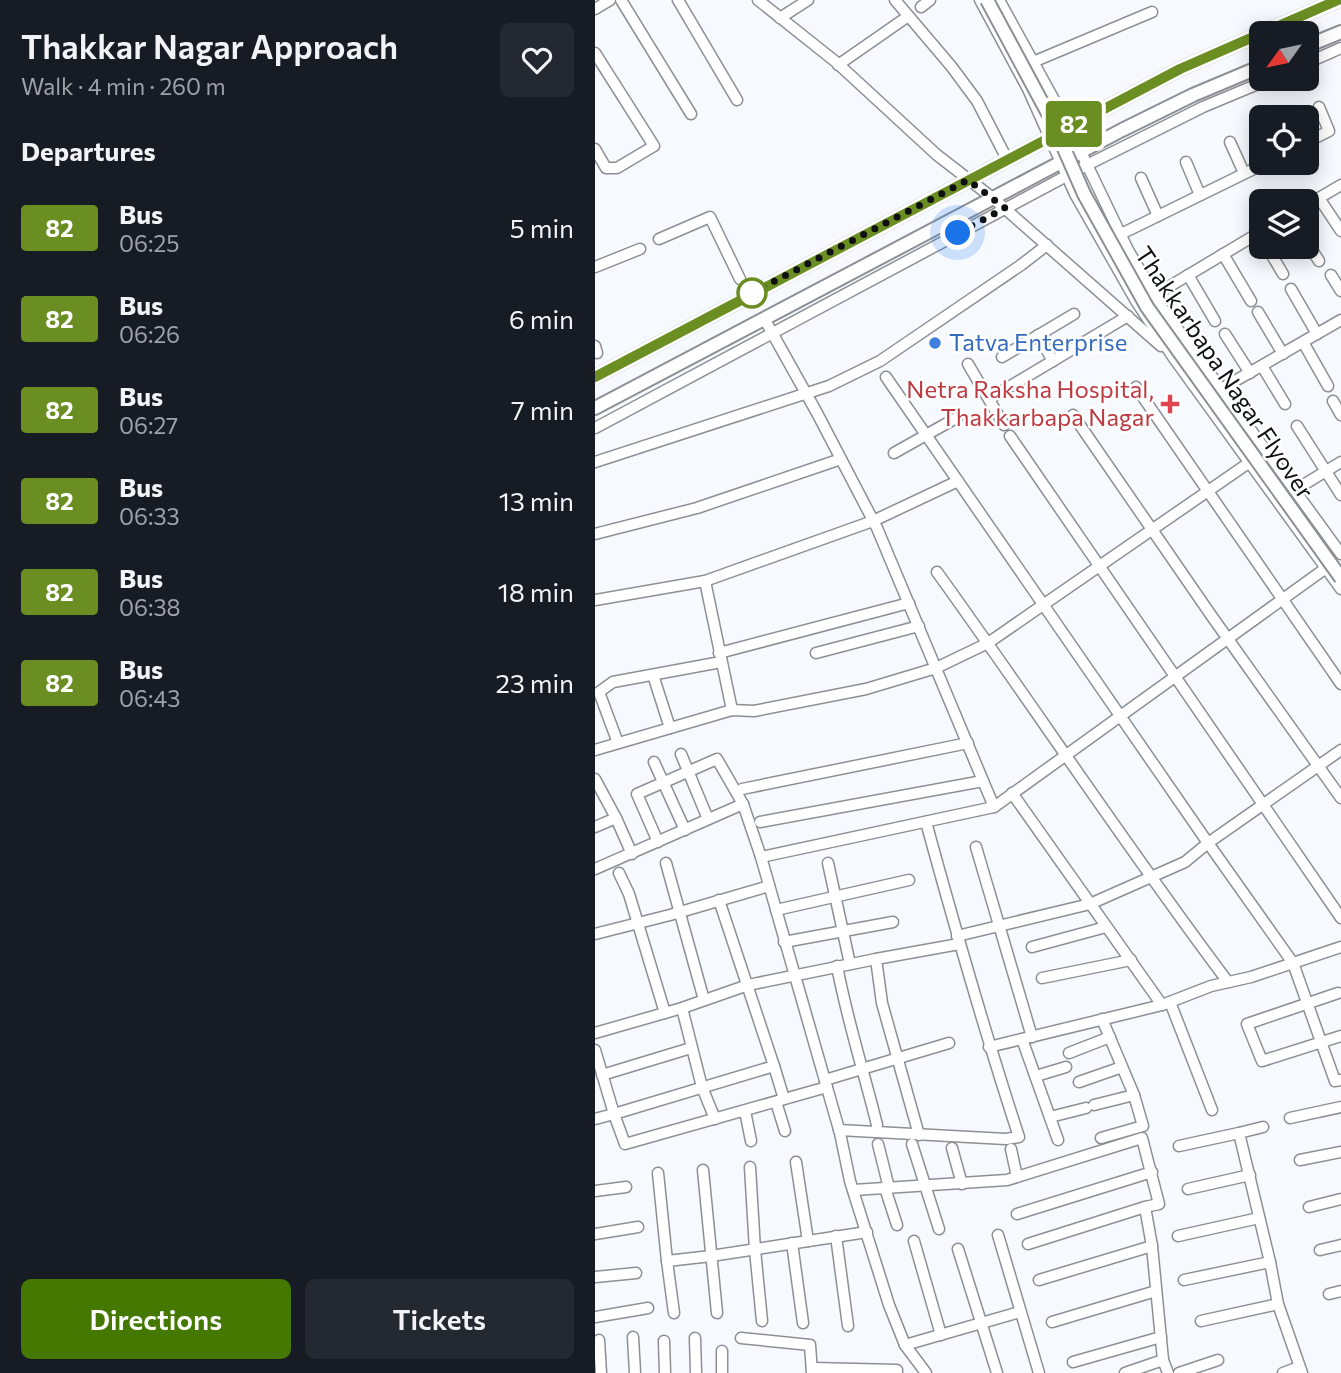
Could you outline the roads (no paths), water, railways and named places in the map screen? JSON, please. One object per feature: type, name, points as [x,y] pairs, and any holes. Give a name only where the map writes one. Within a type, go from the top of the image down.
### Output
[{"type":"main road","name":"Thakkarbapa Nagar Flyover","points":[[987,0],[1052,121],[1084,194],[1130,278],[1172,342],[1341,578]]},
{"type":"main road","name":"Thakkarbapa Nagar Flyover","points":[[993,0],[1058,119],[1089,191],[1141,285],[1341,568]]},
{"type":"main road","points":[[595,377],[1180,69],[1338,0]]},
{"type":"main road","points":[[1319,41],[1341,32]]},
{"type":"main road","points":[[595,408],[1080,152],[1193,95],[1249,71]]},
{"type":"street","points":[[595,9],[610,0]]},
{"type":"street","points":[[621,0],[691,114]]},
{"type":"street","points":[[678,0],[737,100]]},
{"type":"street","points":[[758,0],[838,65],[937,155],[1005,208],[1173,357]]},
{"type":"street","points":[[781,18],[808,0]]},
{"type":"street","points":[[895,0],[977,101],[1006,159]]},
{"type":"street","points":[[921,7],[930,0]]},
{"type":"street","points":[[980,0],[1051,137],[1067,176],[1136,301],[1173,357],[1341,589]]},
{"type":"street","points":[[999,0],[1069,127],[1121,234],[1156,295],[1189,346],[1340,552]]},
{"type":"street","points":[[1033,62],[1152,12]]},
{"type":"street","points":[[838,65],[907,17]]},
{"type":"street","points":[[1319,58],[1341,48]]},
{"type":"street","points":[[595,52],[653,146],[617,168],[606,168],[595,149]]},
{"type":"street","points":[[595,428],[1087,165],[1203,107],[1249,88]]},
{"type":"street","points":[[1319,107],[1329,131],[1319,136]]},
{"type":"street","points":[[1230,142],[1244,173]]},
{"type":"street","points":[[1186,162],[1201,195]]},
{"type":"street","points":[[1121,234],[1249,171]]},
{"type":"street","points":[[1141,178],[1158,216]]},
{"type":"street","points":[[1341,185],[1319,198],[1341,231]]},
{"type":"street","points":[[659,239],[710,217],[740,279]]},
{"type":"street","points":[[1156,295],[1249,240]]},
{"type":"street","points":[[595,462],[807,395],[880,361],[1047,245]]},
{"type":"street","points":[[595,267],[641,249]]},
{"type":"street","points":[[1223,254],[1251,301]]},
{"type":"street","points":[[1274,259],[1283,274]]},
{"type":"street","points":[[1188,275],[1215,321]]},
{"type":"street","points":[[1331,275],[1341,291]]},
{"type":"street","points":[[1291,289],[1317,334]]},
{"type":"street","points":[[1258,312],[1283,354]]},
{"type":"street","points":[[1002,357],[1074,314]]},
{"type":"street","points":[[989,399],[1129,316]]},
{"type":"street","points":[[765,320],[873,521],[994,807]]},
{"type":"street","points":[[1221,389],[1317,334],[1340,324]]},
{"type":"street","points":[[1225,334],[1250,373]]},
{"type":"street","points":[[1038,335],[1053,360]]},
{"type":"street","points":[[1303,342],[1328,386]]},
{"type":"street","points":[[1173,357],[1189,346]]},
{"type":"street","points":[[968,364],[1004,425]]},
{"type":"street","points":[[1262,366],[1285,404]]},
{"type":"street","points":[[887,377],[1293,963],[1335,1081],[1341,1080]]},
{"type":"street","points":[[1136,387],[1341,684]]},
{"type":"street","points":[[1332,401],[1341,415]]},
{"type":"street","points":[[1073,415],[1341,798]]},
{"type":"street","points":[[894,453],[958,417]]},
{"type":"street","points":[[1297,426],[1341,495]]},
{"type":"street","points":[[1010,436],[1341,918]]},
{"type":"street","points":[[595,534],[697,508],[841,459]]},
{"type":"street","points":[[1295,491],[1341,461]]},
{"type":"street","points":[[595,750],[731,710],[754,711],[866,689],[936,668],[988,643],[1250,462]]},
{"type":"street","points":[[595,600],[705,581],[873,521],[958,481]]},
{"type":"street","points":[[761,858],[994,807],[1326,568]]},
{"type":"street","points":[[937,572],[1150,878],[1228,982]]},
{"type":"street","points":[[705,581],[731,710]]},
{"type":"street","points":[[618,743],[599,692],[613,682],[653,675],[909,604]]},
{"type":"street","points":[[817,653],[919,626]]},
{"type":"street","points":[[653,675],[670,728]]},
{"type":"street","points":[[742,789],[968,743]]},
{"type":"street","points":[[595,1033],[682,1008],[748,985],[958,940],[999,926],[1090,904],[1185,862],[1341,750]]},
{"type":"street","points":[[681,754],[708,819]]},
{"type":"street","points":[[658,842],[637,794],[717,758],[743,804],[761,858],[826,1083],[853,1190],[889,1305],[905,1345],[926,1373]]},
{"type":"street","points":[[654,762],[685,830]]},
{"type":"street","points":[[595,779],[632,854]]},
{"type":"street","points":[[760,822],[983,780]]},
{"type":"street","points":[[1012,793],[1106,927],[1166,1003],[1212,1110]]},
{"type":"street","points":[[595,869],[743,804]]},
{"type":"street","points":[[595,827],[616,818]]},
{"type":"street","points":[[839,1130],[916,1140],[1019,1137],[989,1047],[926,822]]},
{"type":"street","points":[[976,847],[1028,1038],[1035,1076],[1058,1140]]},
{"type":"street","points":[[666,863],[704,1000]]},
{"type":"street","points":[[828,863],[850,964]]},
{"type":"street","points":[[619,873],[629,894],[665,1013]]},
{"type":"street","points":[[776,910],[909,880]]},
{"type":"street","points":[[595,934],[769,886]]},
{"type":"street","points":[[719,900],[774,1066],[785,1131]]},
{"type":"street","points":[[784,942],[893,922]]},
{"type":"street","points":[[1032,947],[1106,927]]},
{"type":"street","points":[[989,1047],[1166,1003],[1341,947]]},
{"type":"street","points":[[876,958],[882,1003],[925,1185],[939,1229]]},
{"type":"street","points":[[1042,978],[1131,960]]},
{"type":"street","points":[[837,966],[846,1012],[877,1125]]},
{"type":"street","points":[[1338,993],[1247,1024],[1262,1061],[1341,1036]]},
{"type":"street","points":[[682,1008],[702,1087],[715,1119]]},
{"type":"street","points":[[1101,1138],[1143,1126],[1134,1095],[1102,1019]]},
{"type":"street","points":[[1069,1053],[1109,1037]]},
{"type":"street","points":[[595,1050],[625,1144],[745,1111],[863,1069],[949,1043]]},
{"type":"street","points":[[602,1075],[691,1048]]},
{"type":"street","points":[[595,1119],[774,1066]]},
{"type":"street","points":[[1035,1076],[1066,1067]]},
{"type":"street","points":[[1079,1082],[1122,1067]]},
{"type":"street","points":[[1050,1117],[1134,1095]]},
{"type":"street","points":[[1290,1118],[1341,1107]]},
{"type":"street","points":[[745,1111],[751,1141]]},
{"type":"street","points":[[1179,1146],[1263,1127]]},
{"type":"street","points":[[1239,1133],[1278,1304],[1301,1370],[1283,1373]]},
{"type":"street","points":[[853,1190],[1007,1180],[1142,1138],[1159,1204],[1028,1244]]},
{"type":"street","points":[[878,1144],[897,1225]]},
{"type":"street","points":[[952,1148],[963,1184]]},
{"type":"street","points":[[1011,1149],[1017,1177]]},
{"type":"street","points":[[1300,1160],[1341,1152]]},
{"type":"street","points":[[796,1162],[808,1241]]},
{"type":"street","points":[[750,1167],[762,1321]]},
{"type":"street","points":[[703,1170],[717,1313]]},
{"type":"street","points":[[1017,1214],[1152,1172]]},
{"type":"street","points":[[658,1173],[674,1312]]},
{"type":"street","points":[[1188,1189],[1250,1175]]},
{"type":"street","points":[[595,1191],[626,1187]]},
{"type":"street","points":[[1309,1207],[1341,1199]]},
{"type":"street","points":[[1145,1207],[1152,1246],[1164,1360],[1168,1373]]},
{"type":"street","points":[[1178,1236],[1259,1218]]},
{"type":"street","points":[[595,1234],[638,1227]]},
{"type":"street","points":[[667,1261],[867,1232]]},
{"type":"street","points":[[998,1235],[1039,1373]]},
{"type":"street","points":[[835,1236],[848,1326]]},
{"type":"street","points":[[913,1241],[941,1335]]},
{"type":"street","points":[[792,1243],[803,1323]]},
{"type":"street","points":[[1320,1250],[1341,1245]]},
{"type":"street","points":[[1039,1280],[1152,1246]]},
{"type":"street","points":[[958,1249],[997,1373]]},
{"type":"street","points":[[1184,1280],[1270,1262]]},
{"type":"street","points":[[595,1277],[636,1273]]},
{"type":"street","points":[[1052,1322],[1156,1291]]},
{"type":"street","points":[[1329,1294],[1341,1291]]},
{"type":"street","points":[[1201,1321],[1278,1304]]},
{"type":"street","points":[[595,1317],[648,1308]]},
{"type":"street","points":[[905,1345],[1020,1312]]},
{"type":"street","points":[[633,1337],[635,1373]]},
{"type":"street","points":[[1073,1362],[1161,1337]]},
{"type":"street","points":[[695,1338],[697,1373]]},
{"type":"street","points":[[741,1338],[810,1345],[812,1371],[897,1370],[897,1373]]},
{"type":"street","points":[[599,1340],[601,1373]]},
{"type":"street","points":[[664,1341],[665,1373]]},
{"type":"street","points":[[722,1351],[722,1373]]},
{"type":"street","points":[[1125,1373],[1164,1360]]},
{"type":"street","points":[[1179,1373],[1218,1360]]},
{"type":"place","name":"Tatva Enterprise","points":[[935,343]]},
{"type":"place","name":"Netra Raksha Hospital, Thakkarbapa Nagar","points":[[1170,404]]}]
